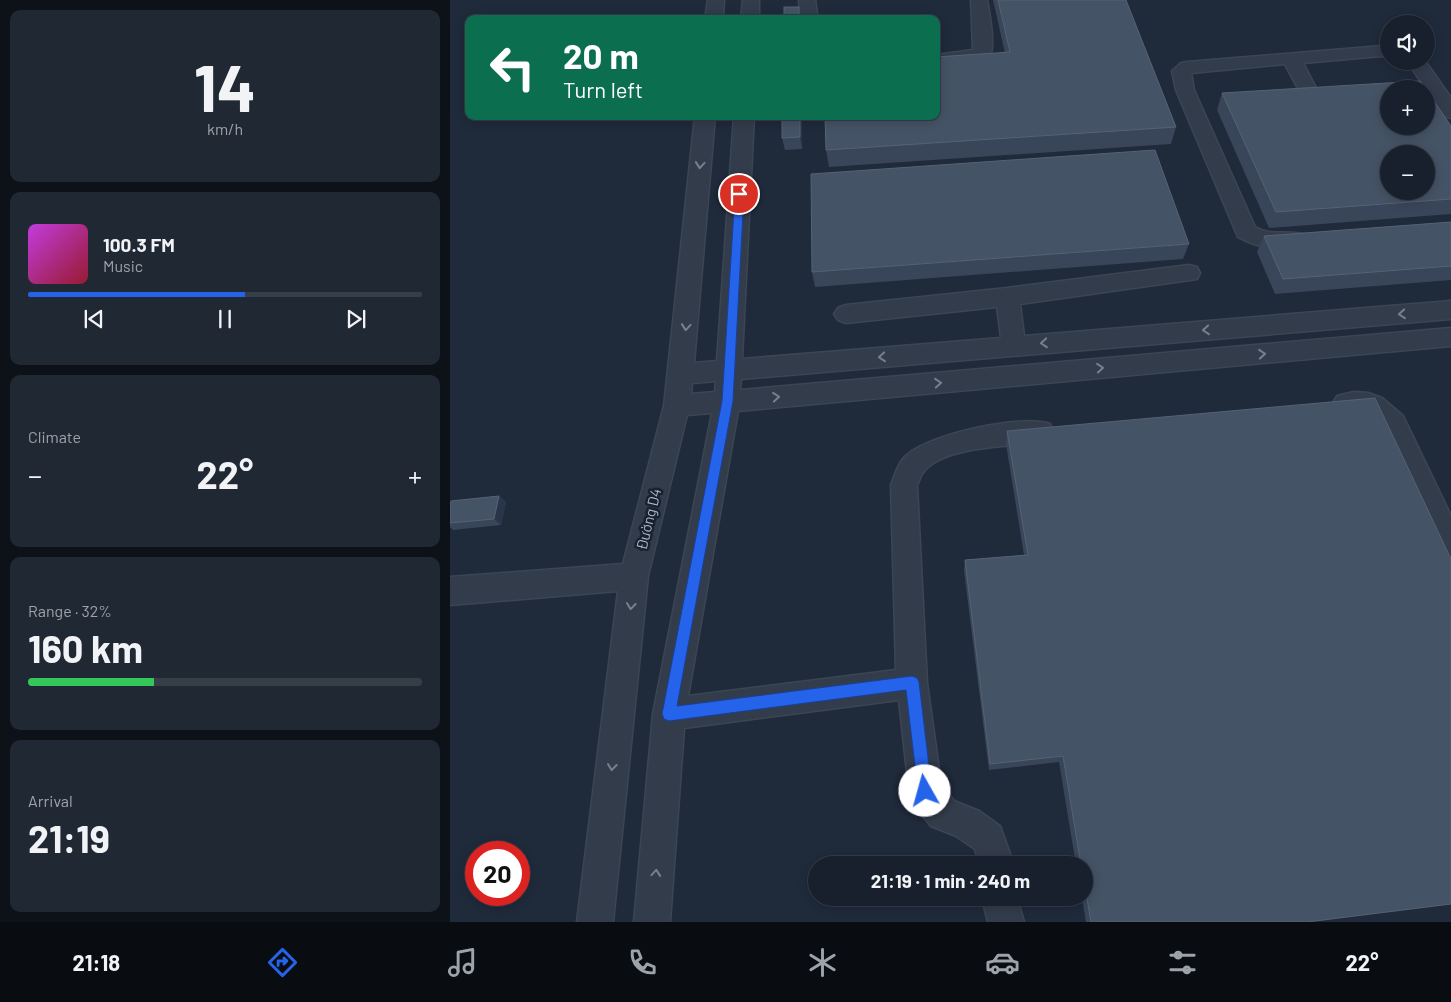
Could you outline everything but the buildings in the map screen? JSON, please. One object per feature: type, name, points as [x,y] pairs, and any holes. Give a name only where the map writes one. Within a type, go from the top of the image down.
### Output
[{"type":"street","points":[[714,15],[716,0]]},
{"type":"street","points":[[750,15],[751,0]]},
{"type":"street","points":[[807,0],[809,15]]},
{"type":"street","points":[[940,60],[969,57],[982,53],[983,39],[979,0]]},
{"type":"street","points":[[1316,240],[1271,242],[1259,240],[1246,232],[1181,77],[1181,71],[1186,67],[1380,51]]},
{"type":"street","points":[[1291,58],[1310,94]]},
{"type":"street","points":[[1423,70],[1451,112]]},
{"type":"street","name":"Đường D4","points":[[594,922],[634,576],[677,406],[705,120]]},
{"type":"street","points":[[652,922],[669,714],[727,401],[744,120]]},
{"type":"street","points":[[1014,346],[1007,297],[1189,273]]},
{"type":"street","points":[[681,374],[1451,310]]},
{"type":"street","points":[[677,406],[1451,337]]},
{"type":"street","points":[[1323,405],[1362,401],[1381,408],[1394,424],[1451,545]]},
{"type":"street","points":[[994,856],[988,838],[967,822],[944,814],[925,791],[912,682],[904,485],[913,464],[934,450],[968,439],[1066,430]]},
{"type":"street","points":[[450,591],[634,576]]},
{"type":"street","points":[[669,714],[912,682]]},
{"type":"street","points":[[1002,906],[1006,922]]},
{"type":"lane","points":[[846,314],[1007,297]]},
{"type":"route","points":[[739,194],[727,401],[669,714],[912,682],[925,791]]}]
